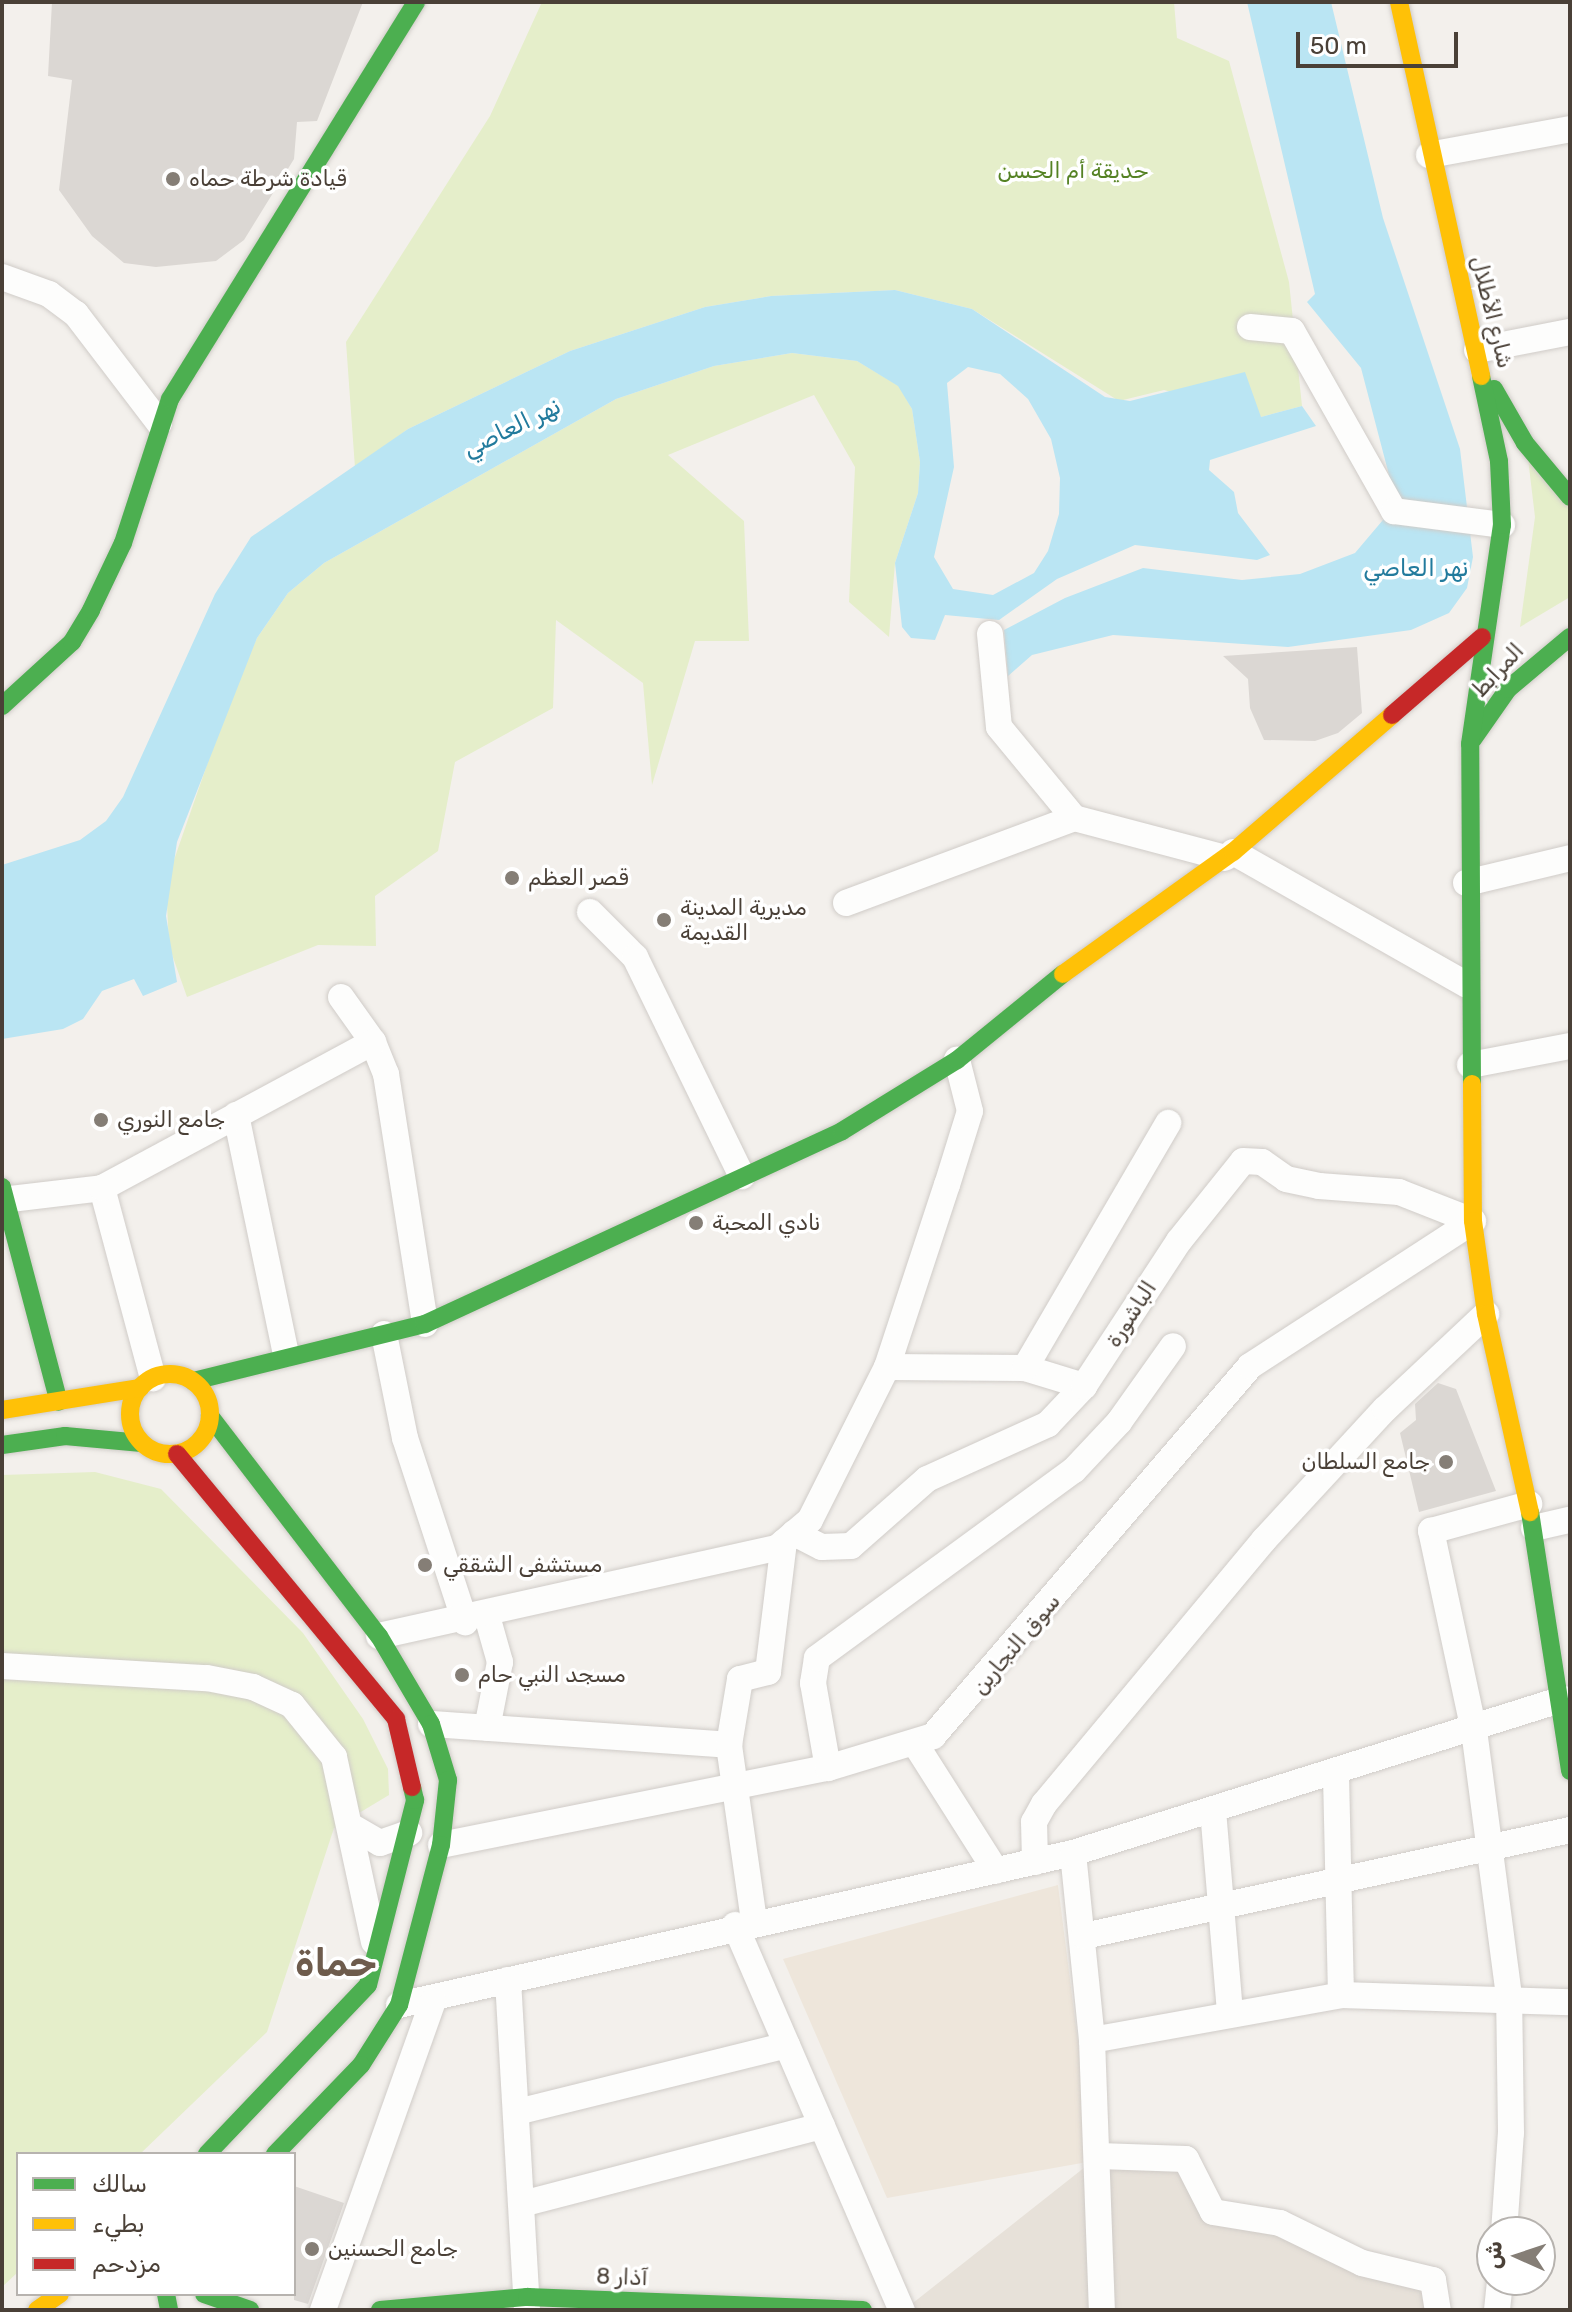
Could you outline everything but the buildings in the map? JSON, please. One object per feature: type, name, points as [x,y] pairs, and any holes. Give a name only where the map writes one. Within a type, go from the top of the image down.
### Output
[{"type":"main road","points":[[2,706],[72,642],[91,610],[123,543],[159,423],[200,346],[416,2]]},
{"type":"main road","name":"شارع الأطلال","points":[[1399,2],[1429,155],[1480,360],[1489,526],[1482,637],[1470,744],[1466,883],[1473,1221],[1486,1314],[1532,1516],[1563,1699],[1570,1771]]},
{"type":"main road","points":[[1480,360],[1525,443],[1570,497]]},
{"type":"main road","points":[[2,1410],[59,1402],[174,1374],[193,1381],[286,1354],[425,1324],[842,1131],[957,1060],[1070,968],[1229,855],[1482,637]]},
{"type":"main road","name":"المرابط","points":[[1470,744],[1508,689],[1570,637]]},
{"type":"main road","points":[[3,1195],[59,1402]]},
{"type":"main road","points":[[193,1381],[210,1416],[379,1636],[431,1724],[448,1780],[441,1845],[399,2005],[361,2065],[277,2152]]},
{"type":"main road","points":[[142,1443],[130,1410],[146,1383]]},
{"type":"main road","points":[[177,1454],[200,1441],[210,1416]]},
{"type":"main road","points":[[2,1445],[65,1436],[142,1443],[177,1454],[396,1719],[415,1800],[378,1963],[350,2009],[209,2152]]},
{"type":"main road","points":[[37,2310],[59,2296]]},
{"type":"main road","points":[[211,2296],[240,2304]]},
{"type":"main road","name":"8 آذار","points":[[380,2310],[527,2303],[863,2310]]},
{"type":"street","points":[[1429,155],[1570,129]]},
{"type":"street","points":[[2,277],[49,294],[76,314],[159,423]]},
{"type":"street","points":[[1250,327],[1292,331],[1384,502],[1394,511],[1489,526]]},
{"type":"street","points":[[1480,360],[1570,332]]},
{"type":"street","points":[[990,634],[999,727],[1074,818]]},
{"type":"street","points":[[846,903],[1074,818],[1229,855],[1467,985]]},
{"type":"street","points":[[1466,883],[1570,858]]},
{"type":"street","points":[[590,912],[635,957],[742,1176]]},
{"type":"street","points":[[341,997],[373,1042],[386,1074],[425,1324]]},
{"type":"street","points":[[3,1195],[102,1188],[373,1042]]},
{"type":"street","points":[[1470,1065],[1570,1046]]},
{"type":"street","points":[[379,1636],[476,1619],[789,1538],[810,1520],[887,1367],[970,1111],[957,1060]]},
{"type":"street","points":[[236,1115],[286,1354]]},
{"type":"street","points":[[1025,1368],[1168,1123]]},
{"type":"street","name":"الباشورة","points":[[789,1538],[822,1547],[851,1546],[927,1479],[1048,1424],[1084,1386],[1179,1241],[1243,1161],[1319,1186],[1399,1192],[1473,1221]]},
{"type":"street","points":[[102,1188],[146,1383]]},
{"type":"street","name":"سوق النجارين","points":[[441,1845],[828,1768],[916,1745],[950,1723],[1250,1366],[1473,1221]]},
{"type":"street","points":[[1035,1862],[1034,1822],[1044,1804],[1264,1540],[1385,1409],[1486,1314]]},
{"type":"street","points":[[384,1334],[405,1438],[476,1619],[500,1662],[487,1728]]},
{"type":"street","points":[[828,1768],[813,1683],[817,1658],[1074,1470],[1119,1422],[1173,1346]]},
{"type":"street","points":[[887,1367],[1025,1368],[1084,1386]]},
{"type":"street","points":[[1505,2216],[1511,2133],[1509,1996],[1474,1731],[1431,1531],[1532,1516],[1570,1520]]},
{"type":"street","points":[[789,1538],[768,1672],[740,1679],[729,1745],[739,1786],[744,1923],[787,2045],[902,2310]]},
{"type":"street","points":[[2,1666],[207,1678],[266,1693],[292,1705],[327,1746],[354,1828],[378,1963]]},
{"type":"street","points":[[399,2005],[433,2001],[744,1923],[1073,1853],[1336,1775],[1563,1699]]},
{"type":"street","points":[[431,1724],[729,1745]]},
{"type":"street","points":[[916,1745],[996,1871]]},
{"type":"street","points":[[1336,1775],[1341,1995]]},
{"type":"street","points":[[1213,1810],[1230,2011]]},
{"type":"street","points":[[354,1828],[380,1843],[409,1833]]},
{"type":"street","points":[[1084,1936],[1570,1830]]},
{"type":"street","points":[[1073,1853],[1084,1936],[1092,2040],[1099,2156],[1102,2310]]},
{"type":"street","points":[[508,1980],[527,2303]]},
{"type":"street","points":[[1092,2040],[1230,2011],[1341,1995],[1509,1996],[1570,2002]]},
{"type":"street","points":[[323,2310],[433,2001]]},
{"type":"street","points":[[517,2112],[787,2045]]},
{"type":"street","points":[[522,2204],[822,2126]]},
{"type":"street","points":[[1099,2156],[1186,2159],[1213,2212],[1280,2223],[1362,2263],[1433,2280],[1438,2310]]},
{"type":"shaded area","points":[[1058,1885],[1093,2161],[887,2198],[783,1959]]},
{"type":"shaded area","points":[[1099,2156],[1186,2159],[1213,2212],[1433,2280],[1438,2310],[904,2310]]},
{"type":"green space","name":"حديقة أم الحسن","points":[[542,2],[1174,2],[1177,38],[1229,61],[1289,282],[1302,406],[1261,417],[1164,390],[1119,401],[972,309],[895,290],[771,296],[705,307],[570,351],[408,429],[355,468],[346,342],[490,116]]},
{"type":"green space","points":[[792,353],[857,361],[899,386],[912,409],[920,462],[918,493],[895,563],[889,637],[849,602],[855,467],[814,395],[668,455],[744,521],[749,641],[695,641],[652,785],[643,683],[556,620],[553,708],[455,762],[438,851],[375,896],[376,946],[318,945],[187,997],[169,946],[166,883],[227,707],[257,638],[288,593],[324,563],[616,399],[714,366]]},
{"type":"green space","points":[[1526,442],[1570,507],[1570,597],[1520,627],[1535,517]]},
{"type":"green space","points":[[95,1472],[161,1489],[303,1633],[363,1719],[388,1769],[389,1795],[334,1828],[267,2032],[142,2152],[16,2152],[16,2274],[2,2287],[2,1475]]},
{"type":"water","name":"نهر العاصي","points":[[1247,2],[1331,2],[1383,218],[1460,449],[1473,557],[1467,588],[1449,613],[1411,630],[1288,647],[1113,635],[1032,655],[1008,676],[1004,630],[1065,598],[1143,568],[1242,580],[1300,574],[1355,553],[1388,514],[1389,475],[1361,368],[1307,302],[1315,294]]},
{"type":"water","points":[[895,290],[972,309],[1105,397],[1130,401],[1245,372],[1261,417],[1302,406],[1316,426],[1210,460],[1209,470],[1234,492],[1238,513],[1270,555],[1257,560],[1135,545],[1057,579],[999,620],[945,615],[935,640],[911,638],[902,627],[895,563],[918,493],[920,462],[912,409],[898,386],[857,361],[792,353],[714,366],[616,399],[324,563],[288,593],[257,638],[177,842],[166,916],[177,982],[143,996],[134,979],[102,991],[83,1019],[63,1029],[2,1039],[2,865],[80,840],[106,821],[123,797],[215,594],[251,537],[408,429],[570,351],[705,307],[771,296]],"holes":[[[968,367],[1000,374],[1028,399],[1051,439],[1060,478],[1059,514],[1048,551],[1034,573],[993,595],[953,589],[934,557],[954,467],[947,383]]]},
{"type":"traffic: fast","points":[[2,706],[72,642],[91,610],[123,543],[170,399],[416,2]]},
{"type":"traffic: fast","points":[[1472,1084],[1470,744],[1502,525],[1499,461],[1481,376]]},
{"type":"traffic: fast","points":[[1494,389],[1525,443],[1570,497]]},
{"type":"traffic: fast","points":[[1473,739],[1508,689],[1570,637]]},
{"type":"traffic: fast","points":[[193,1381],[425,1324],[842,1131],[957,1060],[1063,974]]},
{"type":"traffic: fast","points":[[2,1187],[59,1402]]},
{"type":"traffic: fast","points":[[210,1416],[379,1636],[431,1724],[448,1780],[441,1845],[399,2005],[361,2065],[277,2152]]},
{"type":"traffic: fast","points":[[2,1445],[65,1436],[142,1443]]},
{"type":"traffic: fast","points":[[1530,1512],[1570,1771]]},
{"type":"traffic: fast","points":[[209,2152],[368,1985],[415,1800],[412,1787]]},
{"type":"traffic: fast","points":[[166,2296],[169,2310]]},
{"type":"traffic: fast","points":[[210,2296],[250,2310]]},
{"type":"traffic: fast","points":[[380,2310],[527,2297],[863,2310]]},
{"type":"traffic: slow","points":[[1399,2],[1481,376]]},
{"type":"traffic: slow","points":[[1063,974],[1233,852],[1392,715]]},
{"type":"traffic: slow","points":[[1472,1084],[1473,1221],[1486,1314],[1530,1512]]},
{"type":"traffic: slow","points":[[170,1374],[185,1377],[198,1386],[207,1399],[210,1414],[207,1429],[198,1442],[185,1451],[170,1454],[155,1451],[142,1442],[133,1429],[130,1414],[133,1399],[142,1386],[155,1377],[170,1374]]},
{"type":"traffic: slow","points":[[2,1410],[140,1388]]},
{"type":"traffic: slow","points":[[37,2310],[57,2296]]},
{"type":"traffic: jam","points":[[1392,715],[1482,637]]},
{"type":"traffic: jam","points":[[177,1454],[396,1719],[412,1787]]},
{"type":"place","name":"قيادة شرطة حماه","points":[[173,179]]},
{"type":"place","name":"قصر العظم","points":[[512,878]]},
{"type":"place","name":"مديرية المدينة القديمة","points":[[664,920]]},
{"type":"place","name":"جامع النوري","points":[[101,1120]]},
{"type":"place","name":"نادي المحبة","points":[[696,1223]]},
{"type":"place","name":"جامع السلطان","points":[[1446,1462]]},
{"type":"place","name":"مستشفى الشققي","points":[[425,1565]]},
{"type":"place","name":"مسجد النبي حام","points":[[462,1675]]},
{"type":"place","name":"جامع الحسنين","points":[[312,2249]]},
{"type":"district","name":"حماة","points":[[336,1964]]}]
